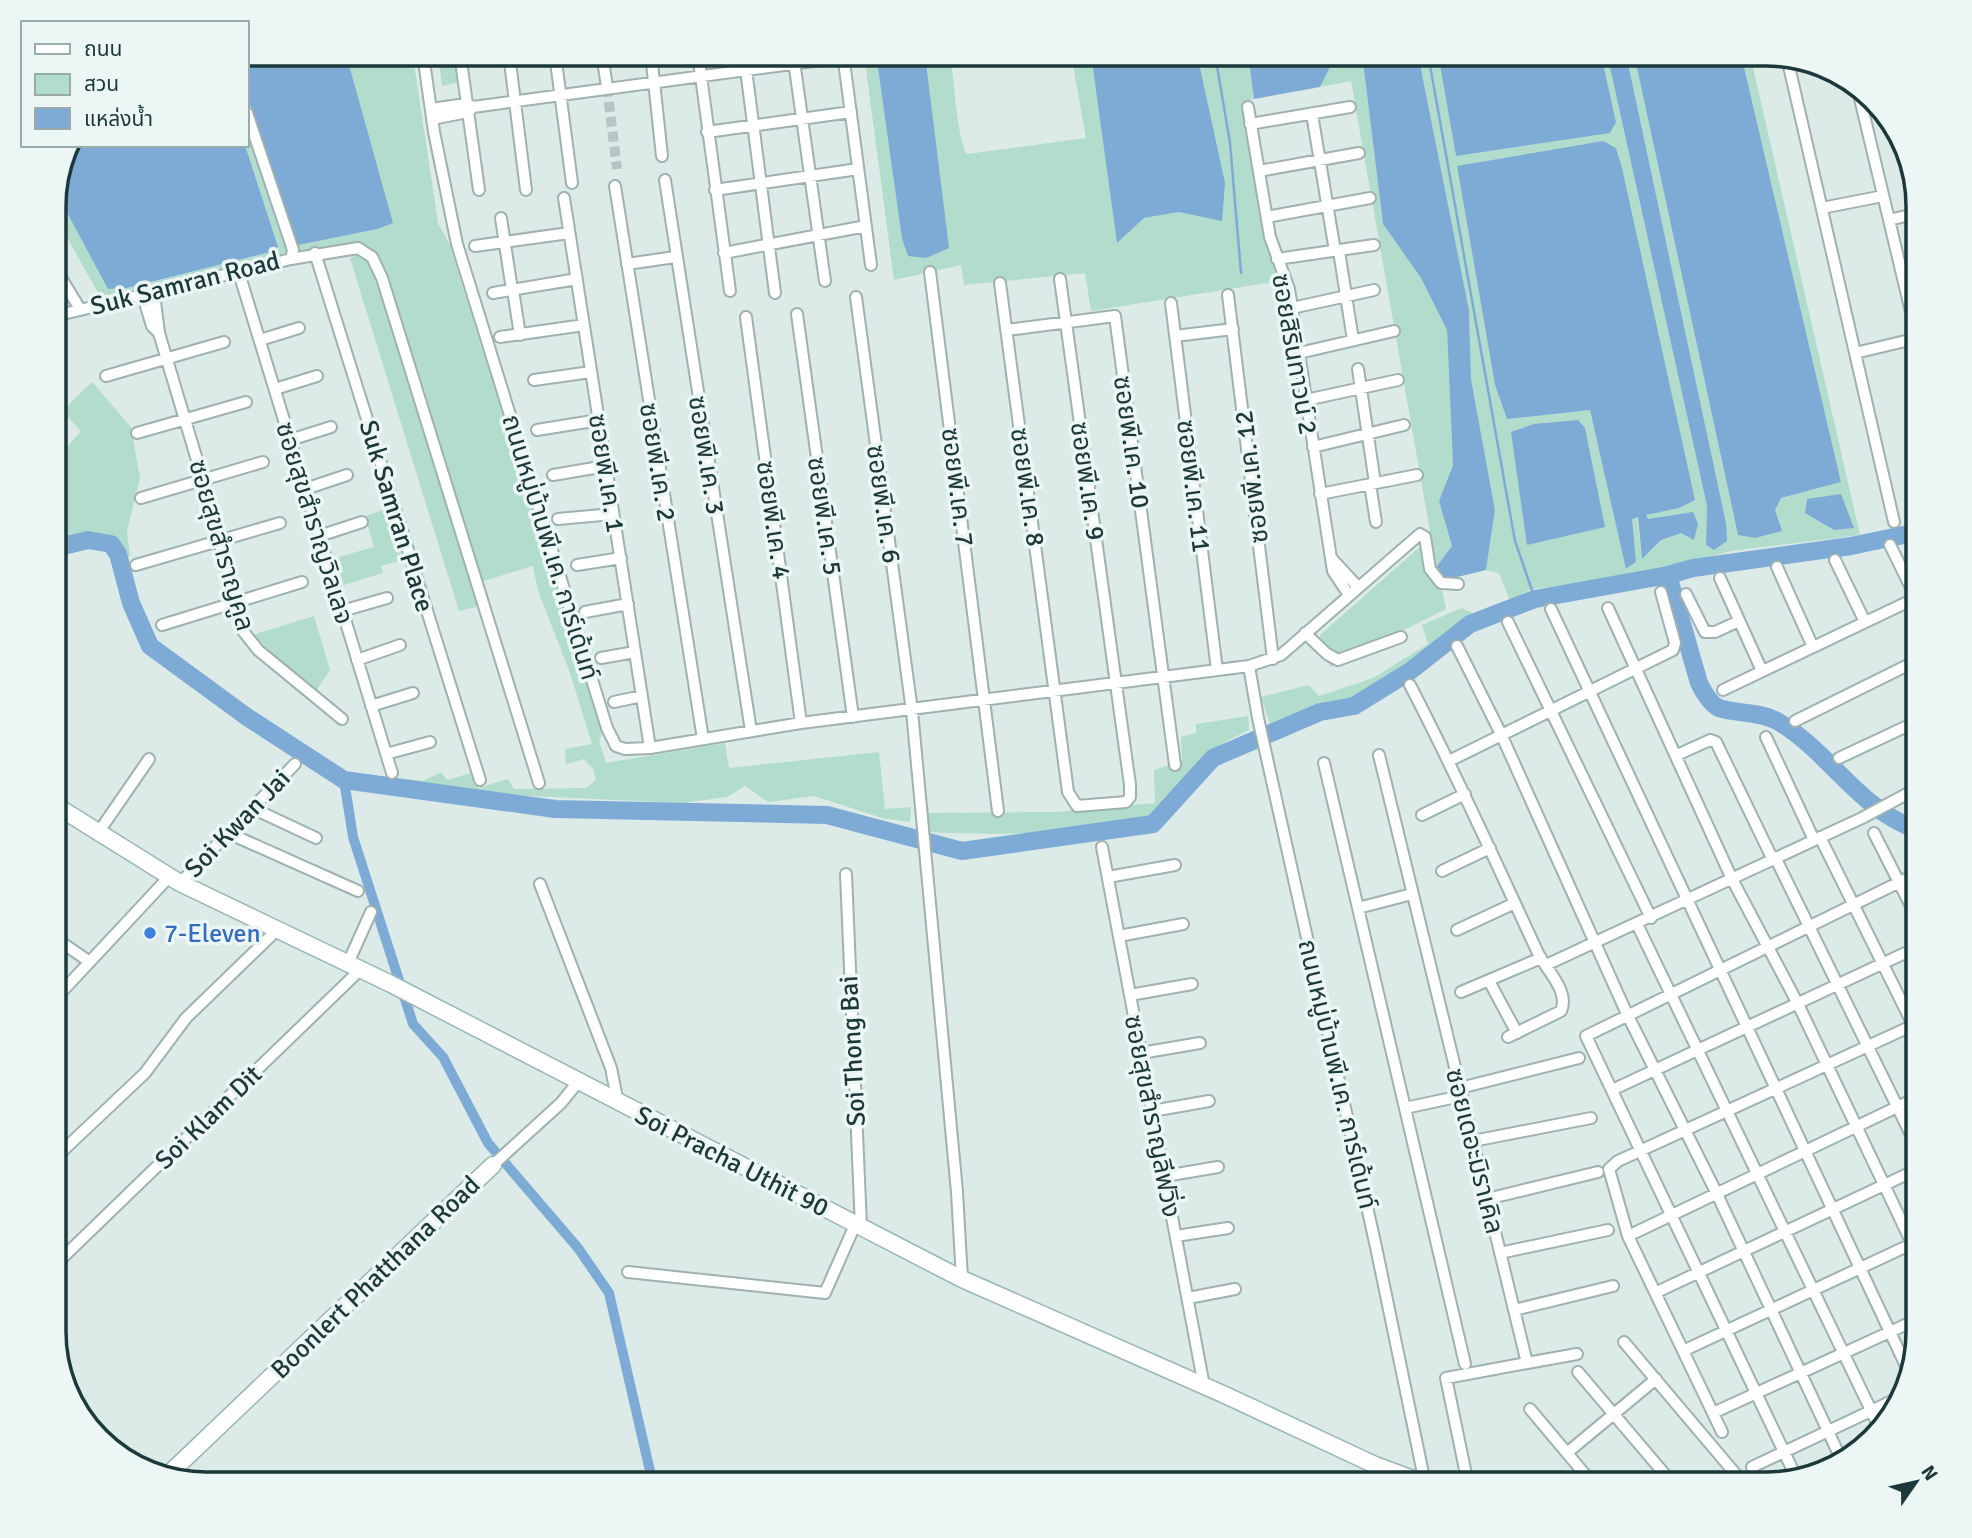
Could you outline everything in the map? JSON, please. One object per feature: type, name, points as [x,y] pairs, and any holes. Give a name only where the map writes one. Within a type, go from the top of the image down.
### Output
[{"type":"street","name":"ถนนหมู่บ้านพี.เค. การ์เด้นท์","points":[[425,67],[457,244],[607,728],[616,746],[625,749],[650,748],[801,723],[912,711],[1249,666],[1273,659],[1420,534],[1424,537],[1432,572],[1441,583],[1458,584]]},
{"type":"street","points":[[462,67],[479,190]]},
{"type":"street","points":[[511,67],[526,190]]},
{"type":"street","points":[[557,67],[572,183]]},
{"type":"street","points":[[605,67],[607,87]]},
{"type":"street","points":[[653,67],[662,156]]},
{"type":"street","points":[[700,67],[730,291]]},
{"type":"street","points":[[745,67],[775,293]]},
{"type":"street","points":[[432,114],[607,87],[746,72],[767,67]]},
{"type":"street","points":[[795,67],[825,281]]},
{"type":"street","points":[[845,67],[871,265]]},
{"type":"street","points":[[1790,69],[1895,522]]},
{"type":"street","points":[[1862,106],[1906,291]]},
{"type":"street","name":"ซอยสิรินทาวน์ 2","points":[[1248,107],[1267,217],[1277,259],[1287,281],[1292,308],[1333,571],[1354,591]]},
{"type":"street","points":[[1250,124],[1350,107]]},
{"type":"street","points":[[707,132],[851,112]]},
{"type":"street","points":[[1312,114],[1353,340]]},
{"type":"street","name":"Suk Samran Road","points":[[67,313],[239,273],[291,258],[293,250],[248,117]]},
{"type":"street","points":[[1259,171],[1359,153]]},
{"type":"street","points":[[715,190],[858,169]]},
{"type":"street","name":"ซอยพี.เค. 3","points":[[665,180],[751,731]]},
{"type":"street","name":"ซอยพี.เค. 2","points":[[615,186],[703,739]]},
{"type":"street","points":[[1822,208],[1883,196]]},
{"type":"street","name":"ซอยพี.เค. 1","points":[[564,198],[650,748]]},
{"type":"street","points":[[1267,217],[1370,198]]},
{"type":"street","points":[[1889,219],[1906,215]]},
{"type":"street","points":[[501,218],[520,335]]},
{"type":"street","points":[[724,253],[866,226]]},
{"type":"street","points":[[475,246],[569,233]]},
{"type":"street","points":[[1277,259],[1374,245]]},
{"type":"street","points":[[291,258],[358,248],[366,251],[382,278],[539,783]]},
{"type":"street","name":"Suk Samran Place","points":[[315,253],[480,780]]},
{"type":"street","points":[[627,264],[675,257]]},
{"type":"street","name":"ซอยพี.เค. 7","points":[[930,272],[998,811]]},
{"type":"street","name":"ซอยสุขสำราญวิลเลจ","points":[[239,273],[391,773]]},
{"type":"street","points":[[493,293],[577,279]]},
{"type":"street","name":"ซอยพี.เค. 9","points":[[1056,692],[1072,800],[1077,806],[1126,802],[1130,797],[1116,684],[1060,279]]},
{"type":"street","name":"ซอยพี.เค. 8","points":[[1000,283],[1056,692]]},
{"type":"street","points":[[67,288],[80,309]]},
{"type":"street","points":[[1292,308],[1374,290]]},
{"type":"street","name":"ซอยสุขสำราญคูล","points":[[148,295],[152,326],[159,333],[186,419],[234,601],[247,639],[342,719]]},
{"type":"street","name":"ซอยพี.เค. 12","points":[[1228,295],[1273,659]]},
{"type":"street","name":"ซอยพี.เค. 6","points":[[856,297],[912,711]]},
{"type":"street","name":"ซอยพี.เค. 11","points":[[1171,303],[1217,670]]},
{"type":"street","name":"ซอยพี.เค. 5","points":[[797,314],[853,718]]},
{"type":"street","name":"ซอยพี.เค. 10","points":[[1007,330],[1115,316],[1164,677]]},
{"type":"street","name":"ซอยพี.เค. 4","points":[[746,317],[801,723]]},
{"type":"street","points":[[500,337],[584,325]]},
{"type":"street","points":[[260,340],[299,328]]},
{"type":"street","points":[[1175,336],[1233,329]]},
{"type":"street","points":[[1299,353],[1394,331]]},
{"type":"street","points":[[106,376],[224,342]]},
{"type":"street","points":[[1855,353],[1906,342]]},
{"type":"street","points":[[1358,369],[1368,433],[1376,522]]},
{"type":"street","points":[[534,380],[591,372]]},
{"type":"street","points":[[275,389],[317,376]]},
{"type":"street","points":[[1306,400],[1398,380]]},
{"type":"street","points":[[137,433],[246,402]]},
{"type":"street","points":[[537,429],[599,420]]},
{"type":"street","points":[[1313,447],[1405,425]]},
{"type":"street","points":[[290,440],[331,427]]},
{"type":"street","points":[[141,498],[263,462]]},
{"type":"street","points":[[553,475],[606,466]]},
{"type":"street","points":[[305,489],[347,475]]},
{"type":"street","points":[[1320,494],[1417,475]]},
{"type":"street","points":[[558,519],[613,514]]},
{"type":"street","points":[[319,536],[362,522]]},
{"type":"street","points":[[136,565],[280,523]]},
{"type":"street","points":[[1890,545],[1906,576]]},
{"type":"street","points":[[577,565],[621,558]]},
{"type":"street","points":[[1835,560],[1865,622]]},
{"type":"street","points":[[1777,567],[1813,647]]},
{"type":"street","points":[[1720,578],[1762,671]]},
{"type":"street","points":[[162,625],[302,582]]},
{"type":"street","points":[[1449,761],[1675,647],[1661,592]]},
{"type":"street","points":[[1686,594],[1705,632],[1715,632],[1739,621]]},
{"type":"street","points":[[342,611],[387,598]]},
{"type":"street","points":[[1723,690],[1906,602]]},
{"type":"street","points":[[585,612],[628,604]]},
{"type":"street","points":[[1608,608],[1732,879],[1766,948],[1798,1004],[1906,1226]]},
{"type":"street","points":[[1551,609],[1592,691],[1746,1028],[1903,1359]]},
{"type":"street","points":[[1508,622],[1651,918]]},
{"type":"street","points":[[1306,633],[1327,654],[1338,660],[1401,637]]},
{"type":"street","points":[[357,660],[400,645]]},
{"type":"street","points":[[1457,646],[1501,734],[1627,1014],[1716,1192],[1837,1451]]},
{"type":"street","points":[[601,658],[635,652]]},
{"type":"street","name":"ถนนหมู่บ้านพี.เค. การ์เด้นท์","points":[[1249,666],[1258,718],[1376,1247],[1423,1472]]},
{"type":"street","points":[[1795,721],[1906,666]]},
{"type":"street","points":[[1164,677],[1175,765]]},
{"type":"street","points":[[1410,685],[1465,794],[1543,962],[1560,989],[1563,1007],[1561,1011],[1513,1035],[1489,981]]},
{"type":"street","points":[[371,706],[413,693]]},
{"type":"street","points":[[614,702],[642,696]]},
{"type":"street","points":[[912,711],[957,1192],[962,1279]]},
{"type":"street","points":[[1839,758],[1906,727]]},
{"type":"street","points":[[1766,737],[1906,1009]]},
{"type":"street","points":[[1677,755],[1710,740],[1716,742],[1906,1124]]},
{"type":"street","points":[[386,754],[430,742]]},
{"type":"street","name":"ซอยเดอะมิราเคิล","points":[[1379,755],[1527,1363]]},
{"type":"street","points":[[98,833],[149,759]]},
{"type":"street","points":[[1324,763],[1465,1364]]},
{"type":"street","name":"Soi Kwan Jai","points":[[67,986],[175,880],[228,834],[295,764]]},
{"type":"street","points":[[1422,815],[1465,794]]},
{"type":"street","points":[[1461,992],[1595,944],[1773,858],[1906,798]]},
{"type":"street","points":[[252,808],[316,838]]},
{"type":"street","name":"Soi Pracha Uthit 90","points":[[67,813],[175,880],[391,984],[962,1279],[1393,1472]]},
{"type":"street","points":[[1874,833],[1906,894]]},
{"type":"street","points":[[228,834],[358,891]]},
{"type":"street","name":"ซอยสุขสำราญลีฟวิ่ง","points":[[1102,847],[1204,1386]]},
{"type":"street","points":[[1442,870],[1490,848]]},
{"type":"street","points":[[1108,877],[1175,865]]},
{"type":"street","name":"Soi Thong Bai","points":[[846,874],[858,1226]]},
{"type":"street","points":[[1792,1469],[1586,1036],[1668,993],[1720,971],[1906,878]]},
{"type":"street","points":[[540,884],[611,1068],[618,1103]]},
{"type":"street","points":[[1358,908],[1412,894]]},
{"type":"street","points":[[1457,930],[1515,903]]},
{"type":"street","points":[[354,966],[371,912]]},
{"type":"street","points":[[1119,936],[1183,924]]},
{"type":"street","points":[[1637,924],[1668,993],[1787,1231],[1875,1418]]},
{"type":"street","points":[[67,1147],[145,1073],[186,1018],[277,930]]},
{"type":"street","points":[[67,946],[90,962]]},
{"type":"street","points":[[1612,1090],[1906,953]]},
{"type":"street","name":"Soi Klam Dit","points":[[67,1253],[354,966]]},
{"type":"street","points":[[1130,995],[1192,984]]},
{"type":"street","points":[[1721,1432],[1685,1350],[1628,1236],[1609,1169],[1618,1161],[1869,1046],[1906,1032]]},
{"type":"street","points":[[1141,1053],[1200,1043]]},
{"type":"street","points":[[1405,1108],[1579,1058]]},
{"type":"street","name":"Boonlert Phatthana Road","points":[[175,1468],[492,1165],[561,1103],[578,1082]]},
{"type":"street","points":[[1152,1111],[1209,1101]]},
{"type":"street","points":[[1628,1236],[1803,1149],[1906,1102]]},
{"type":"street","points":[[1472,1141],[1591,1118]]},
{"type":"street","points":[[1165,1176],[1217,1167]]},
{"type":"street","points":[[1487,1199],[1598,1172]]},
{"type":"street","points":[[1657,1292],[1906,1174]]},
{"type":"street","points":[[628,1272],[825,1293],[858,1226]]},
{"type":"street","points":[[1176,1237],[1228,1228]]},
{"type":"street","points":[[1500,1253],[1608,1230]]},
{"type":"street","points":[[1685,1350],[1906,1247]]},
{"type":"street","points":[[1514,1310],[1613,1286]]},
{"type":"street","points":[[1188,1298],[1236,1289]]},
{"type":"street","points":[[1713,1413],[1906,1325]]},
{"type":"street","points":[[1623,1342],[1734,1472]]},
{"type":"street","points":[[1466,1472],[1446,1378],[1577,1354]]},
{"type":"street","points":[[1578,1372],[1663,1472]]},
{"type":"street","points":[[1567,1452],[1656,1380]]},
{"type":"street","points":[[1752,1467],[1885,1405]]},
{"type":"street","points":[[1530,1409],[1583,1472]]},
{"type":"green space","points":[[1073,66],[1092,66],[1117,242],[1144,218],[1179,212],[1199,66],[1250,66],[1254,99],[1245,101],[1247,139],[1280,281],[1091,311],[1085,273],[964,285],[961,265],[894,280],[866,67],[878,67],[902,239],[908,256],[926,67],[951,67],[958,122],[967,154],[1086,138]]},
{"type":"green space","points":[[1328,66],[1364,66],[1383,224],[1421,278],[1447,330],[1453,465],[1439,501],[1452,546],[1437,566],[1446,609],[1330,667],[1320,635],[1431,537],[1351,81],[1320,87]]},
{"type":"green space","points":[[1420,66],[1440,66],[1456,156],[1616,122],[1604,66],[1610,66],[1707,506],[1706,545],[1726,523],[1629,66],[1637,66],[1738,535],[1755,538],[1781,498],[1841,482],[1744,66],[1753,66],[1860,535],[1731,551],[1624,580],[1531,589],[1510,601],[1499,573],[1486,570],[1495,510],[1471,379],[1469,310]],"holes":[[[1457,166],[1679,508],[1646,514],[1647,520],[1698,524],[1661,540],[1642,559],[1637,516],[1631,519],[1636,562],[1627,569],[1590,410],[1507,418],[1495,385]]]},
{"type":"green space","points":[[349,67],[414,67],[438,223],[449,243],[602,734],[599,741],[606,763],[725,743],[729,768],[879,752],[885,809],[911,807],[910,822],[882,818],[814,796],[768,802],[745,786],[727,797],[682,803],[489,794],[361,774],[423,781],[441,772],[447,780],[471,773],[478,788],[508,779],[514,789],[586,788],[596,780],[593,769],[584,759],[566,764],[565,749],[592,744],[570,673],[538,591],[533,566],[480,582],[376,251],[367,245],[300,253],[298,245],[360,107]]},
{"type":"green space","points":[[440,67],[457,67],[459,82],[442,86]]},
{"type":"green space","points":[[248,131],[288,245],[286,255],[105,300],[101,298],[67,237],[67,212],[109,289],[128,288],[270,252],[278,247],[246,147],[248,147]]},
{"type":"green space","points":[[359,254],[365,256],[377,276],[480,606],[459,611],[350,258]]},
{"type":"green space","points":[[92,382],[131,427],[140,478],[127,531],[130,556],[125,558],[118,547],[103,535],[86,533],[67,537],[67,447],[81,431],[67,416],[67,406]]},
{"type":"green space","points":[[386,509],[403,560],[381,566],[383,573],[344,585],[335,558],[374,547],[365,516]]},
{"type":"green space","points":[[1462,608],[1477,615],[1436,643],[1389,683],[1344,703],[1315,707],[1270,724],[1261,697],[1309,685],[1319,696],[1373,678],[1428,644],[1422,625]]},
{"type":"green space","points":[[314,616],[330,670],[316,691],[252,635]]},
{"type":"green space","points":[[1248,716],[1249,730],[1204,756],[1164,805],[1149,816],[1130,823],[1042,833],[930,832],[927,813],[1056,812],[1155,803],[1154,770],[1182,761],[1181,737],[1196,733],[1196,724]]},
{"type":"water","points":[[1093,66],[1200,66],[1225,183],[1222,221],[1179,212],[1144,218],[1117,243]]},
{"type":"water","points":[[1250,66],[1330,66],[1320,87],[1254,99]]},
{"type":"water","points":[[1364,66],[1420,66],[1469,310],[1471,379],[1495,510],[1486,570],[1441,581],[1437,566],[1452,546],[1439,501],[1453,465],[1447,330],[1421,278],[1383,224]]},
{"type":"water","points":[[1440,66],[1604,66],[1616,122],[1610,133],[1456,156]]},
{"type":"water","points":[[1610,66],[1629,66],[1726,523],[1727,541],[1714,550],[1706,545],[1707,506]]},
{"type":"water","points":[[1637,66],[1744,66],[1841,482],[1781,498],[1775,510],[1782,531],[1755,538],[1738,535]]},
{"type":"water","points":[[248,67],[350,67],[393,223],[377,229],[298,245],[248,99]]},
{"type":"water","points":[[878,67],[926,67],[949,248],[926,258],[908,256],[902,239]]},
{"type":"water","points":[[1603,141],[1616,148],[1622,168],[1695,500],[1679,508],[1646,515],[1648,519],[1693,512],[1698,524],[1694,540],[1681,533],[1661,540],[1642,559],[1638,517],[1632,519],[1636,562],[1626,569],[1590,410],[1507,419],[1495,385],[1457,166]]},
{"type":"water","points":[[80,147],[246,147],[278,247],[270,252],[127,288],[108,289],[67,213],[71,171]]},
{"type":"water","points":[[1578,420],[1585,428],[1605,527],[1527,545],[1511,432],[1534,424]]},
{"type":"water","points":[[1841,494],[1854,528],[1834,530],[1805,513],[1807,499]]},
{"type":"waterway","points":[[1217,66],[1230,143],[1241,273]]},
{"type":"waterway","points":[[1430,66],[1515,541],[1535,599]]},
{"type":"waterway","points":[[67,545],[88,540],[111,544],[118,554],[131,603],[150,646],[247,717],[344,780],[555,809],[827,815],[962,851],[1153,824],[1213,758],[1320,712],[1354,706],[1409,672],[1470,624],[1535,599],[1693,568],[1851,546],[1906,535]]},
{"type":"waterway","points":[[1668,575],[1699,683],[1713,704],[1726,710],[1777,721],[1795,733],[1861,795],[1906,825]]},
{"type":"waterway","points":[[344,780],[353,837],[413,1024],[443,1057],[488,1143],[578,1248],[609,1293],[650,1472]]},
{"type":"tunnel","points":[[607,87],[617,169]]},
{"type":"place","name":"7-Eleven","points":[[150,933]]}]
